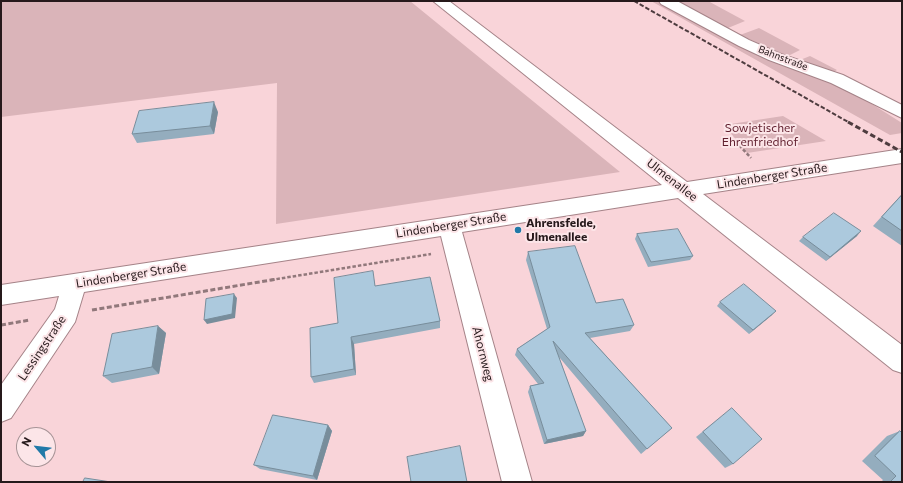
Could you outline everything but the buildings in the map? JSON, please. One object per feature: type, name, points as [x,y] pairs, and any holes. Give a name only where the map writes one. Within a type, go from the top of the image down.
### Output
[{"type":"street","name":"Ulmenallee","points":[[440,1],[902,361]]},
{"type":"street","name":"Bahnstraße","points":[[666,1],[744,43],[775,57],[837,79],[902,112]]},
{"type":"street","name":"Lindenberger Straße","points":[[1,296],[75,283],[902,156]]},
{"type":"street","name":"Ahornweg","points":[[449,225],[517,482]]},
{"type":"street","name":"Lessingstraße","points":[[1,408],[66,314],[75,283]]},
{"type":"path","points":[[744,144],[739,145],[751,158]]},
{"type":"path","points":[[1,325],[456,250]]},
{"type":"green space","points":[[1,1],[410,1],[620,172],[276,224],[277,83],[1,117]]},
{"type":"green space","points":[[651,1],[660,1],[856,94],[902,123],[902,133],[890,135]]},
{"type":"green space","points":[[676,1],[708,1],[745,21],[728,28]]},
{"type":"green space","points":[[759,28],[800,50],[788,56],[740,35]]},
{"type":"green space","points":[[810,56],[837,70],[832,73],[800,60]]},
{"type":"green space","name":"Sowjetischer Ehrenfriedhof","points":[[783,116],[826,141],[747,153],[724,125]]},
{"type":"railway","points":[[634,1],[850,123]]},
{"type":"railway","points":[[848,122],[902,152]]},
{"type":"place","name":"Ahrensfelde, Ulmenallee","points":[[518,230]]}]
